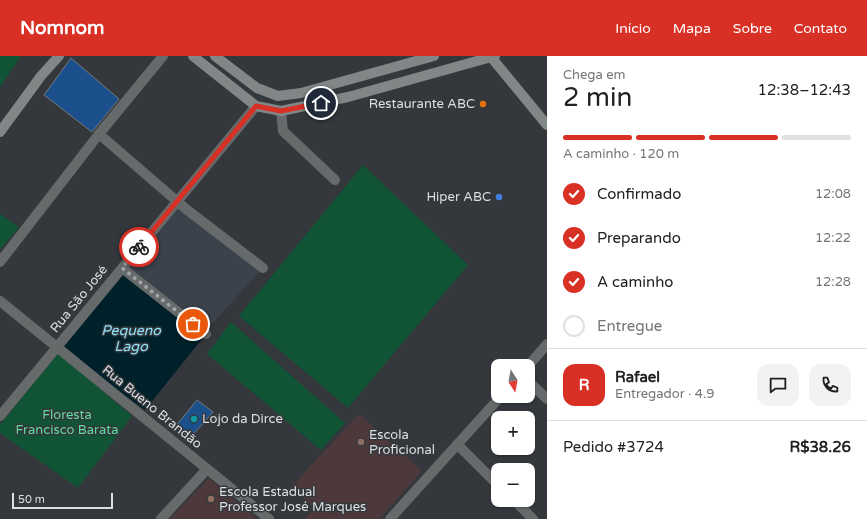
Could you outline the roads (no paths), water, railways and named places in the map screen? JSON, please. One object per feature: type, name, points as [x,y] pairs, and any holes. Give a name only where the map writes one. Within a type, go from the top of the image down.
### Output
[{"type":"street","points":[[42,75],[49,56]]},
{"type":"street","points":[[0,132],[42,75],[59,56]]},
{"type":"street","points":[[0,262],[163,56]]},
{"type":"street","points":[[193,56],[256,106],[281,111],[348,97],[491,56],[547,125]]},
{"type":"street","points":[[215,56],[257,88],[278,96],[301,92],[434,56]]},
{"type":"street","name":"Rua São José","points":[[0,416],[256,106]]},
{"type":"street","points":[[281,111],[283,131],[335,180]]},
{"type":"street","points":[[100,134],[176,201],[263,268]]},
{"type":"street","points":[[122,268],[206,334]]},
{"type":"street","name":"Rua Bueno Brandão","points":[[0,301],[269,519]]},
{"type":"street","points":[[534,359],[547,344]]},
{"type":"street","points":[[535,388],[547,399]]},
{"type":"street","points":[[390,519],[495,403]]},
{"type":"street","points":[[458,445],[491,478]]},
{"type":"street","points":[[161,519],[207,469]]},
{"type":"street","points":[[521,507],[533,519]]},
{"type":"water","name":"Pequeno Lago","points":[[122,268],[206,334],[145,410],[57,346]]},
{"type":"place","name":"Restaurante ABC","points":[[483,104]]},
{"type":"place","name":"Hiper ABC","points":[[499,197]]},
{"type":"place","name":"Lojo da Dirce","points":[[194,419]]},
{"type":"place","name":"Escola Proficional","points":[[361,442]]},
{"type":"place","name":"Escola Estadual Professor José Marques","points":[[211,499]]},
{"type":"park label","name":"Floresta Francisco Barata","points":[[67,422]]}]
